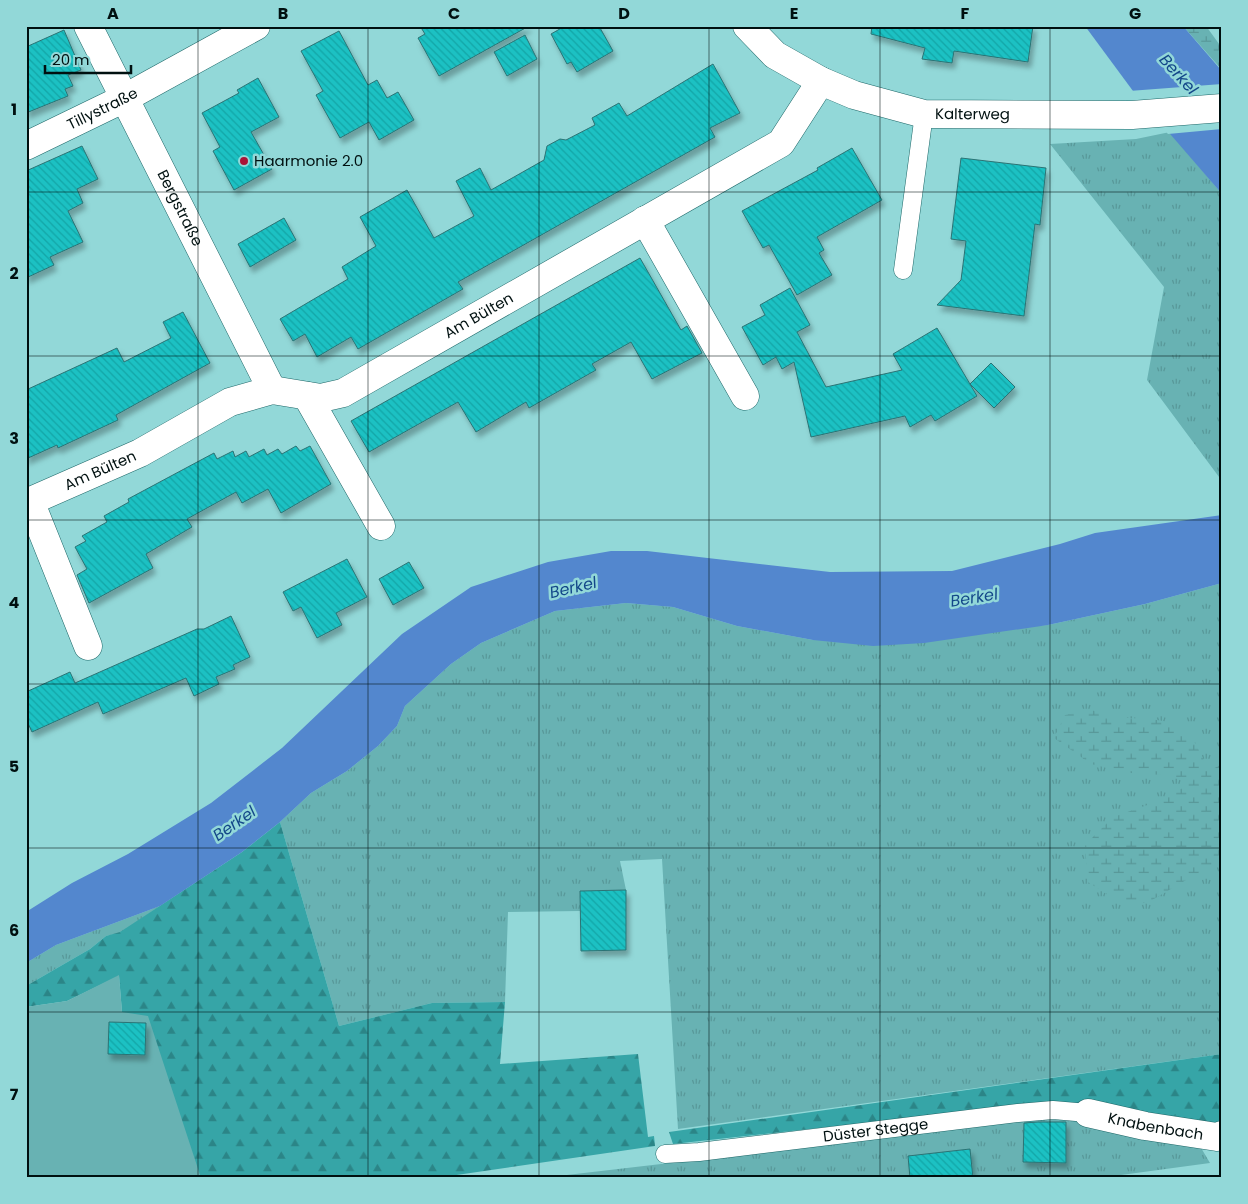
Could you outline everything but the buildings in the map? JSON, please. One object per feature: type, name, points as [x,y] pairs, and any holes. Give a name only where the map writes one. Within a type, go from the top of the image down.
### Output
[{"type":"street","name":"Bergstraße","points":[[88,26],[272,390]]},
{"type":"street","name":"Tillystraße","points":[[26,146],[125,98],[256,26]]},
{"type":"street","name":"Kalterweg","points":[[747,26],[775,55],[820,81],[854,94],[924,114],[1132,116],[1222,108]]},
{"type":"street","name":"Am Bülten","points":[[88,646],[28,502],[140,453],[230,402],[272,390],[321,398],[343,393],[781,143],[820,81]]},
{"type":"street","points":[[645,220],[745,396]]},
{"type":"street","points":[[307,396],[381,526]]},
{"type":"street","name":"Knabenbach","points":[[1088,1113],[1220,1140]]},
{"type":"lane","points":[[903,270],[924,114]]},
{"type":"lane","name":"Düster Stegge","points":[[665,1154],[698,1152],[1018,1113],[1053,1110],[1088,1113]]},
{"type":"green space","points":[[1183,26],[1206,26],[1222,48],[1222,70]]},
{"type":"green space","points":[[1170,132],[1222,194],[1222,481],[1147,380],[1164,287],[1050,144],[1136,139]]},
{"type":"green space","points":[[1222,583],[1222,1054],[678,1129],[662,859],[620,861],[626,890],[580,891],[580,911],[508,912],[505,1002],[432,1003],[339,1026],[280,822],[311,793],[347,771],[378,746],[397,726],[405,706],[451,664],[481,643],[555,611],[626,603],[673,607],[737,626],[813,640],[1048,625],[1145,604]]},
{"type":"green space","points":[[1092,710],[1103,715],[1154,720],[1178,726],[1194,742],[1209,771],[1222,764],[1222,859],[1147,903],[1114,899],[1088,882],[1085,845],[1113,817],[1156,802],[1188,785],[1172,775],[1136,774],[1091,764],[1054,738],[1065,715]]},
{"type":"green space","points":[[280,822],[339,1026],[432,1003],[505,1002],[500,1064],[638,1054],[648,1137],[654,1136],[655,1146],[436,1178],[201,1178],[122,1012],[119,976],[67,1001],[26,1007],[26,986],[90,949],[106,936],[120,932],[242,852]]},
{"type":"green space","points":[[160,906],[120,933],[106,936],[90,949],[26,986],[26,963],[56,945]]},
{"type":"green space","points":[[119,975],[122,1012],[148,1016],[201,1178],[26,1178],[26,1007],[67,1001]]},
{"type":"green space","points":[[1222,1054],[1222,1125],[1008,1107],[673,1144],[669,1132]]},
{"type":"green space","points":[[1025,1119],[1088,1120],[1197,1141],[1210,1163],[1099,1178],[541,1178],[892,1137]]},
{"type":"water","name":"Berkel","points":[[1085,26],[1183,26],[1221,70],[1222,194],[1133,91]]},
{"type":"water","name":"Berkel","points":[[1222,515],[1222,583],[1145,604],[1048,625],[924,643],[873,646],[813,640],[737,626],[673,607],[626,603],[555,611],[481,643],[451,664],[405,706],[397,726],[378,746],[347,771],[311,793],[280,822],[242,852],[160,906],[56,945],[26,963],[26,912],[72,883],[128,854],[211,803],[282,748],[402,634],[471,587],[548,562],[611,551],[647,551],[830,572],[952,571],[1060,544],[1095,533]]},
{"type":"pier","points":[[1222,84],[1222,129],[1168,134],[1129,91]]},
{"type":"place","name":"Haarmonie 2.0","points":[[244,161]]}]
